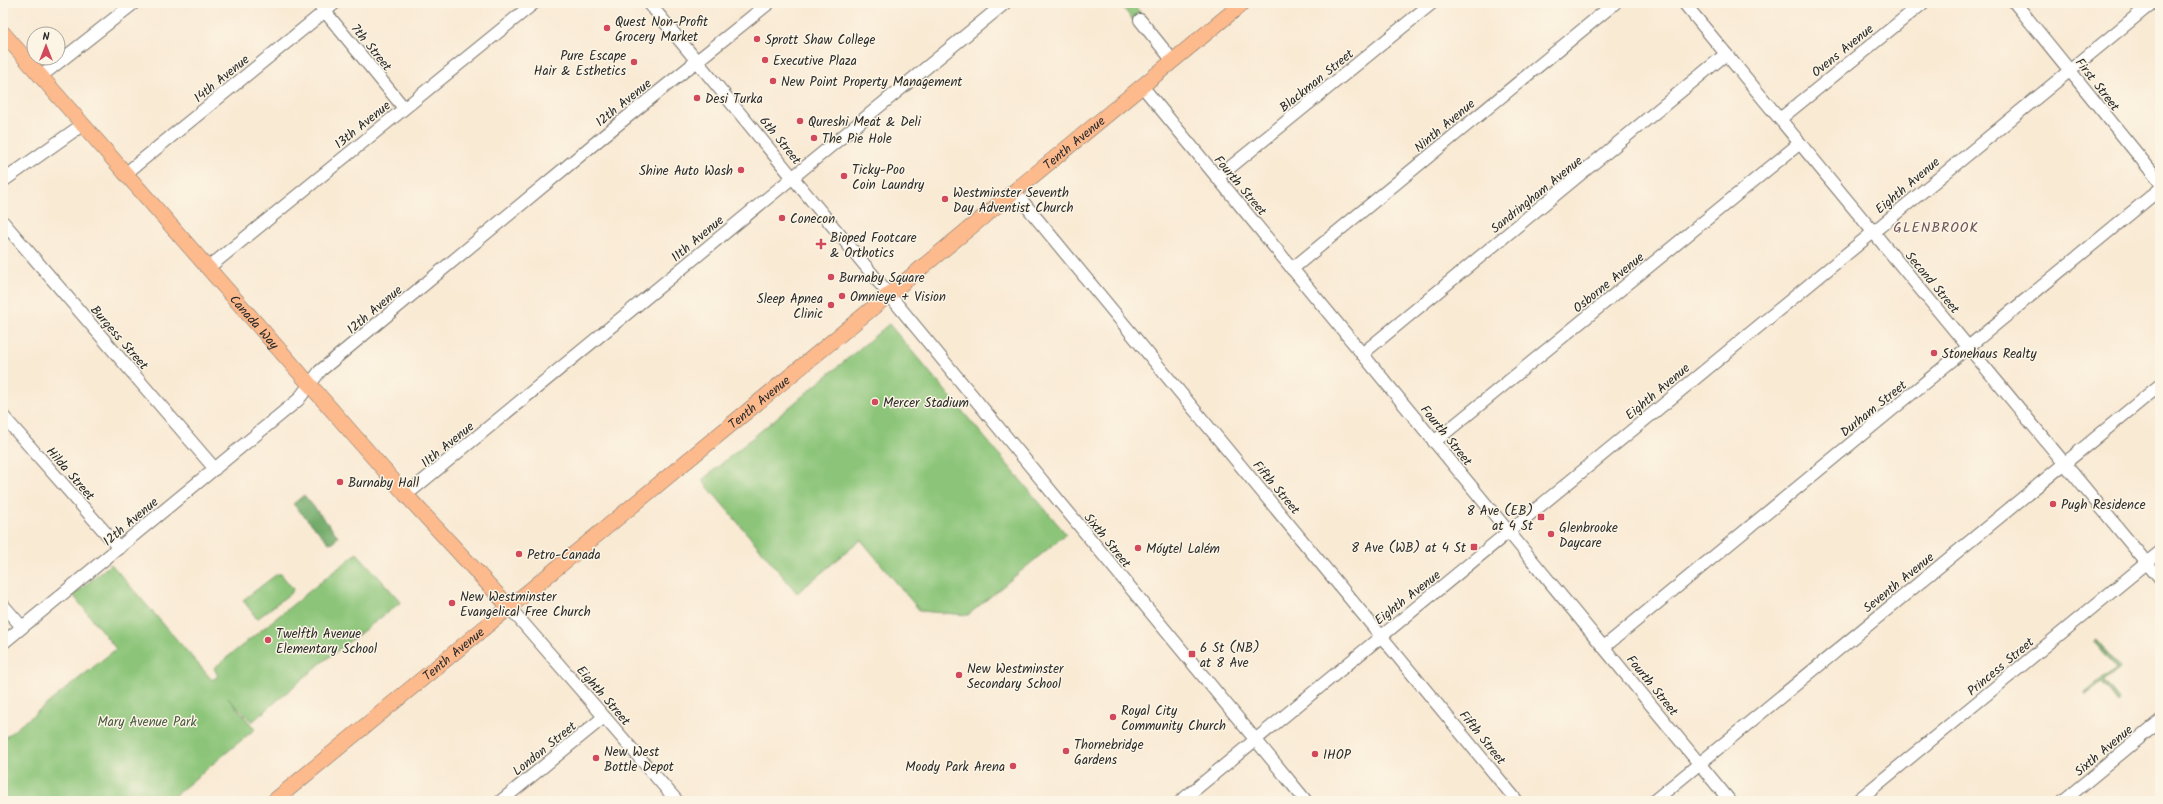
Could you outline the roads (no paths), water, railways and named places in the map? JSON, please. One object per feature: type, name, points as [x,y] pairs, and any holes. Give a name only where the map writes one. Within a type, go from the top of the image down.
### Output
[{"type":"main road","name":"Tenth Avenue","points":[[274,801],[1243,3]]},
{"type":"main road","name":"Canada Way","points":[[3,33],[406,495],[510,608]]},
{"type":"street","points":[[40,77],[134,3]]},
{"type":"street","name":"14th Avenue","points":[[125,174],[322,7],[335,3]]},
{"type":"street","name":"13th Avenue","points":[[208,268],[534,3]]},
{"type":"street","name":"6th Street","points":[[649,3],[889,296]]},
{"type":"street","name":"12th Avenue","points":[[3,643],[298,400],[320,371],[769,3]]},
{"type":"street","name":"11th Avenue","points":[[406,495],[1005,3]]},
{"type":"street","name":"Blackman Street","points":[[1217,178],[1432,3]]},
{"type":"street","name":"Ninth Avenue","points":[[1292,269],[1615,3]]},
{"type":"street","name":"Ovens Avenue","points":[[1780,119],[1923,3]]},
{"type":"street","name":"First Street","points":[[2015,3],[2070,69],[2078,83],[2160,182]]},
{"type":"street","name":"Eighth Avenue","points":[[1181,801],[1255,739],[1314,693],[1381,635],[1509,532],[2152,3]]},
{"type":"street","name":"Second Street","points":[[1690,5],[1726,54],[2160,579]]},
{"type":"street","name":"7th Street","points":[[322,7],[404,108]]},
{"type":"street","points":[[1140,20],[1173,61]]},
{"type":"street","name":"Sandringham Avenue","points":[[1362,354],[1726,54]]},
{"type":"street","name":"Fourth Street","points":[[1142,86],[1730,801]]},
{"type":"street","points":[[3,181],[82,125]]},
{"type":"street","name":"Osborne Avenue","points":[[1434,442],[1800,144]]},
{"type":"street","name":"Durham Street","points":[[1604,647],[2160,189]]},
{"type":"street","name":"Fifth Street","points":[[1014,192],[1517,801]]},
{"type":"street","name":"Burgess Street","points":[[3,222],[215,469]]},
{"type":"street","name":"Sixth Street","points":[[889,296],[1306,801]]},
{"type":"street","name":"Seventh Avenue","points":[[1654,801],[2160,385]]},
{"type":"street","name":"Hilda Street","points":[[3,416],[119,548]]},
{"type":"street","name":"Princess Street","points":[[1857,801],[2160,552]]},
{"type":"street","points":[[3,605],[22,627]]},
{"type":"street","name":"Eighth Street","points":[[510,608],[677,801]]},
{"type":"street","name":"London Street","points":[[501,801],[604,717]]},
{"type":"street","name":"Sixth Avenue","points":[[2063,801],[2160,721]]},
{"type":"place","name":"Quest Non-Profit Grocery Market","points":[[607,28]]},
{"type":"place","name":"Sprott Shaw College","points":[[757,39]]},
{"type":"place","name":"Executive Plaza","points":[[765,60]]},
{"type":"place","name":"Pure Escape Hair & Esthetics","points":[[634,62]]},
{"type":"place","name":"New Point Property Management","points":[[773,81]]},
{"type":"place","name":"Desi Turka","points":[[697,98]]},
{"type":"place","name":"Qureshi Meat & Deli","points":[[800,121]]},
{"type":"place","name":"The Pie Hole","points":[[814,138]]},
{"type":"place","name":"Shine Auto Wash","points":[[741,170]]},
{"type":"place","name":"Ticky-Poo Coin Laundry","points":[[844,176]]},
{"type":"place","name":"Westminster Seventh Day Adventist Church","points":[[945,199]]},
{"type":"place","name":"Conecon","points":[[782,218]]},
{"type":"place","name":"Bioped Footcare & Orthotics","points":[[821,244]]},
{"type":"place","name":"Burnaby Square","points":[[831,277]]},
{"type":"place","name":"Omnieye + Vision","points":[[842,296]]},
{"type":"place","name":"Sleep Apnea Clinic","points":[[831,305]]},
{"type":"place","name":"Stonehaus Realty","points":[[1934,353]]},
{"type":"place","name":"Mercer Stadium","points":[[875,402]]},
{"type":"place","name":"Burnaby Hall","points":[[340,482]]},
{"type":"place","name":"Pugh Residence","points":[[2053,504]]},
{"type":"place","name":"8 Ave (EB) at 4 St","points":[[1541,517]]},
{"type":"place","name":"Glenbrooke Daycare","points":[[1551,534]]},
{"type":"place","name":"8 Ave (WB) at 4 St","points":[[1474,547]]},
{"type":"place","name":"Móytel Lalém","points":[[1138,548]]},
{"type":"place","name":"Petro-Canada","points":[[519,554]]},
{"type":"place","name":"New Westminster Evangelical Free Church","points":[[452,603]]},
{"type":"place","name":"Twelfth Avenue Elementary School","points":[[268,640]]},
{"type":"place","name":"6 St (NB) at 8 Ave","points":[[1192,654]]},
{"type":"place","name":"New Westminster Secondary School","points":[[959,675]]},
{"type":"place","name":"Royal City Community Church","points":[[1113,717]]},
{"type":"place","name":"Thornebridge Gardens","points":[[1066,751]]},
{"type":"place","name":"IHOP","points":[[1315,754]]},
{"type":"place","name":"New West Bottle Depot","points":[[596,758]]},
{"type":"place","name":"Moody Park Arena","points":[[1013,766]]},
{"type":"district","name":"GLENBROOK","points":[[1936,227]]},
{"type":"park label","name":"Mary Avenue Park","points":[[147,721]]}]
